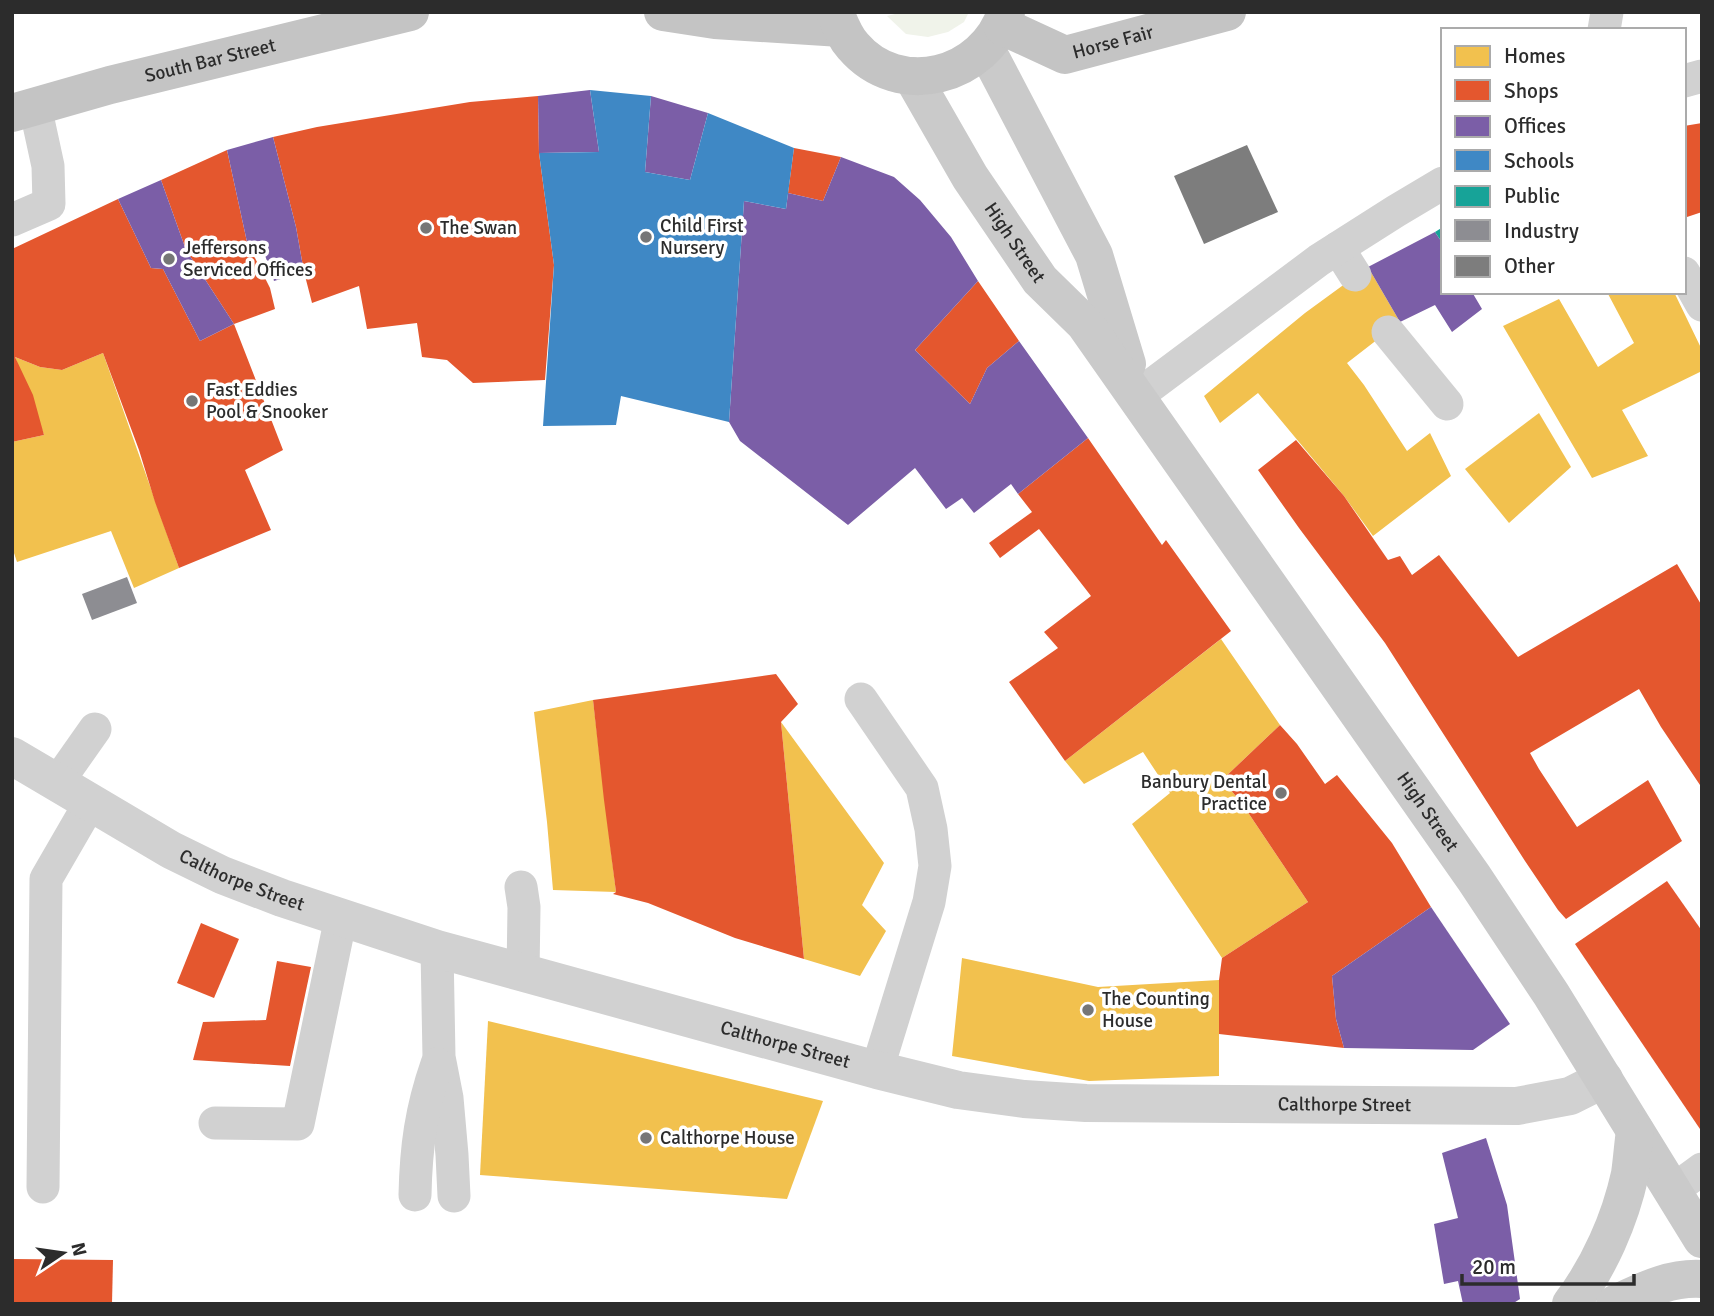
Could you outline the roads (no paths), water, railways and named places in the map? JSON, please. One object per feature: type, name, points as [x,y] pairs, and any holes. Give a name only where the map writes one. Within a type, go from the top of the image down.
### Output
[{"type":"main road","name":"South Bar Street","points":[[24,110],[110,85],[410,12]]},
{"type":"main road","points":[[663,12],[715,20],[838,20],[853,46],[870,61],[890,71],[912,76],[939,75],[964,65],[998,29]]},
{"type":"main road","name":"Horse Fair","points":[[998,29],[1065,55],[1227,12]]},
{"type":"street","name":"High Street","points":[[998,29],[1094,255],[1137,396]]},
{"type":"street","name":"High Street","points":[[912,76],[970,177],[1040,280],[1085,324],[1444,833],[1530,960],[1635,1130],[1687,1180],[1702,1239]]},
{"type":"street","name":"Calthorpe Street","points":[[12,756],[171,850],[222,875],[282,898],[437,949],[958,1090],[1024,1099],[1086,1103],[1517,1106],[1570,1096],[1604,1079]]},
{"type":"street","points":[[1571,1304],[1586,1284],[1620,1209],[1630,1174],[1635,1130]]},
{"type":"street","points":[[1615,1304],[1660,1284],[1702,1279]]},
{"type":"lane","points":[[12,220],[49,204],[48,166],[24,110]]},
{"type":"lane","points":[[1137,396],[1308,268],[1346,262],[1441,185]]},
{"type":"lane","points":[[1686,277],[1702,305]]},
{"type":"lane","points":[[1388,332],[1447,404]]},
{"type":"lane","points":[[861,699],[922,788],[931,829],[935,866],[929,902],[877,1070]]},
{"type":"lane","points":[[57,783],[95,729]]},
{"type":"lane","points":[[43,1186],[46,878],[90,803]]},
{"type":"lane","points":[[521,887],[524,907],[523,973]]},
{"type":"lane","points":[[215,1123],[298,1124],[341,917]]},
{"type":"lane","points":[[437,949],[439,1056],[447,1098],[454,1196]]},
{"type":"lane","points":[[415,1195],[416,1154],[421,1121],[439,1056]]},
{"type":"place","name":"The Swan","points":[[426,228]]},
{"type":"place","name":"Child First Nursery","points":[[646,237]]},
{"type":"place","name":"Jeffersons Serviced Offices","points":[[169,259]]},
{"type":"place","name":"Fast Eddies Pool & Snooker","points":[[192,401]]},
{"type":"place","name":"Banbury Dental Practice","points":[[1281,793]]},
{"type":"place","name":"The Counting House","points":[[1088,1010]]},
{"type":"place","name":"Calthorpe House","points":[[646,1138]]}]
